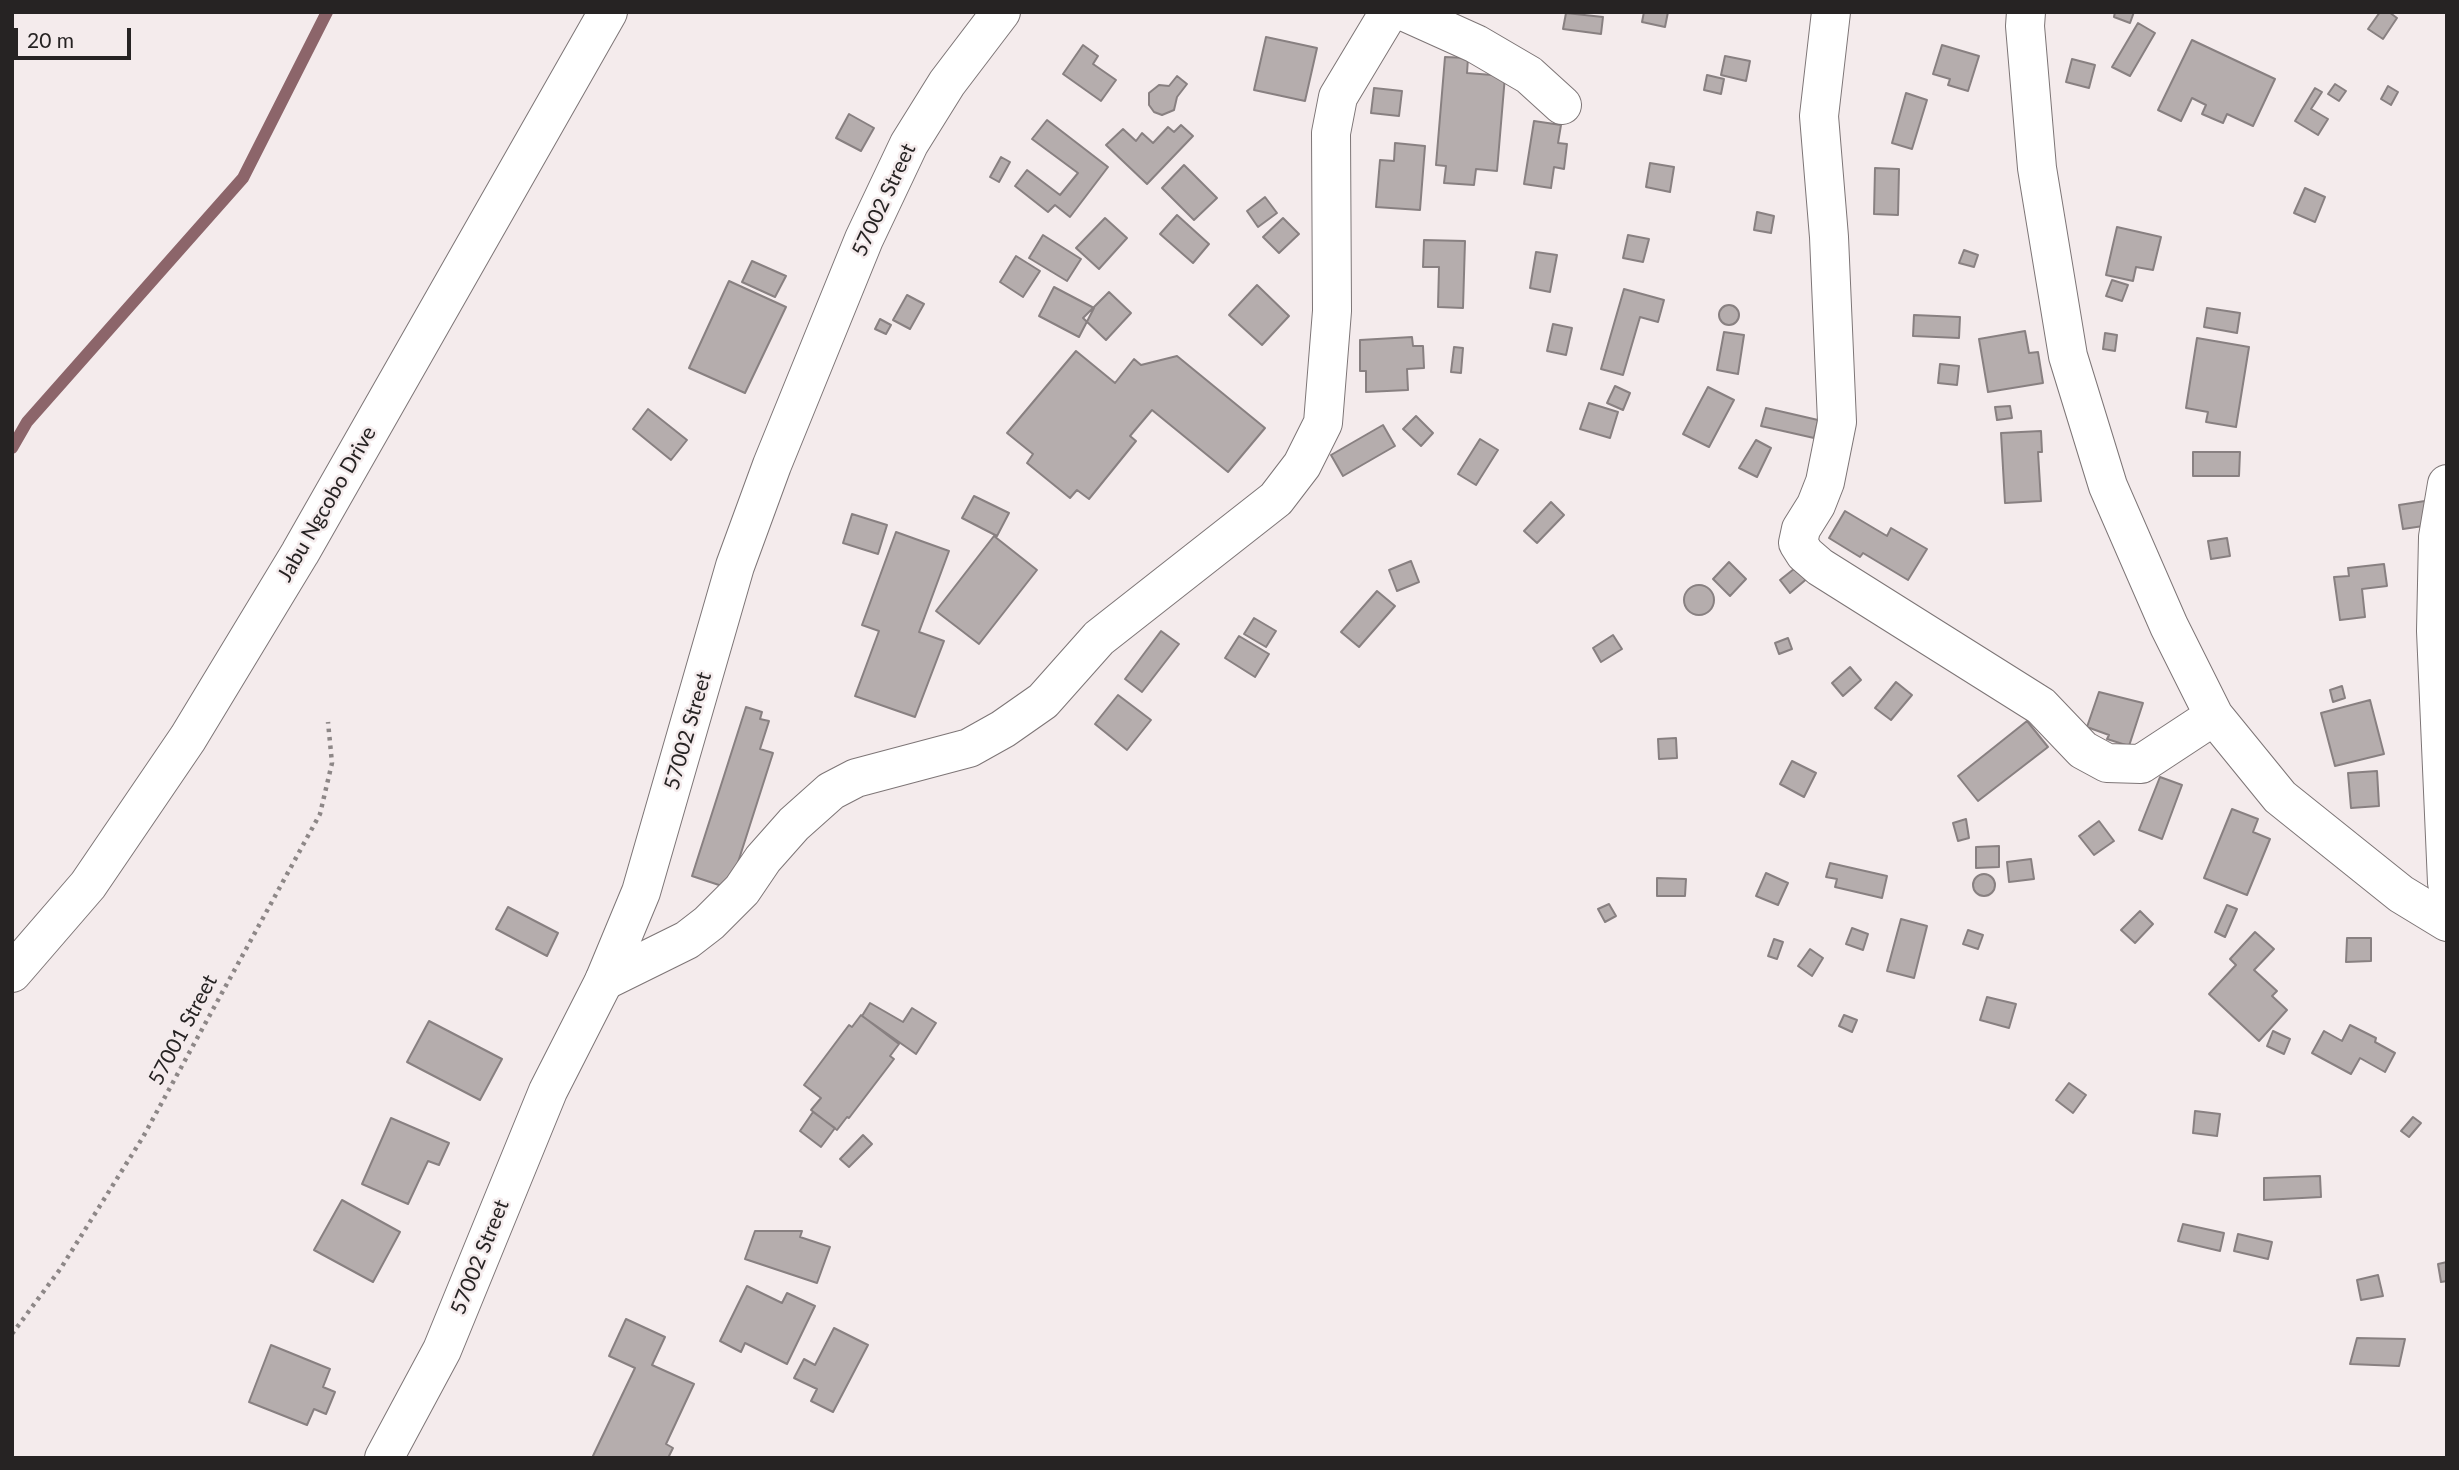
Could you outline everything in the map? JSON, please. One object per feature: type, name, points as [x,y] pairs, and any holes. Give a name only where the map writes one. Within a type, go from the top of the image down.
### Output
[{"type":"street","name":"Jabu Ngcobo Drive","points":[[12,973],[88,885],[188,738],[300,553],[608,12]]},
{"type":"street","name":"57002 Street","points":[[384,1458],[442,1350],[548,1091],[604,981],[641,892],[735,566],[772,465],[864,239],[909,144],[947,83],[1001,12]]},
{"type":"street","points":[[604,981],[687,940],[709,923],[743,890],[762,859],[794,824],[831,791],[856,778],[908,762],[969,748],[1003,729],[1042,701],[1099,638],[1276,499],[1302,466],[1323,423],[1332,311],[1331,132],[1338,97],[1389,12]]},
{"type":"street","points":[[1405,12],[1476,44],[1508,62],[1529,75],[1562,105]]},
{"type":"street","points":[[1830,12],[1819,116],[1829,237],[1837,422],[1825,482],[1816,505],[1801,529],[1798,543],[1800,548],[1820,567],[2041,706],[2094,758],[2107,763],[2141,764],[2214,716]]},
{"type":"street","points":[[2026,12],[2037,167],[2068,356],[2108,486],[2169,626],[2214,716],[2280,797],[2401,894],[2447,922]]},
{"type":"street","points":[[2447,484],[2438,537],[2436,631],[2447,883]]},
{"type":"path","name":"57001 Street","points":[[12,1334],[61,1268],[143,1138],[320,814],[332,763],[328,722]]},
{"type":"building","points":[[1644,12],[1668,12],[1665,27],[1642,22]]},
{"type":"building","points":[[2115,12],[2134,12],[2130,23],[2114,17]]},
{"type":"building","points":[[2380,12],[2389,12],[2397,18],[2383,39],[2368,29]]},
{"type":"building","points":[[1566,13],[1603,17],[1601,34],[1563,29]]},
{"type":"building","points":[[2138,23],[2155,33],[2130,76],[2112,67]]},
{"type":"building","points":[[1266,37],[1317,48],[1305,101],[1254,90]]},
{"type":"building","points":[[2192,40],[2275,79],[2253,126],[2227,114],[2223,123],[2202,114],[2206,105],[2192,98],[2181,121],[2158,110]]},
{"type":"building","points":[[1083,45],[1098,56],[1093,64],[1116,80],[1101,101],[1063,74]]},
{"type":"building","points":[[1942,45],[1979,56],[1968,91],[1948,85],[1950,79],[1933,74]]},
{"type":"building","points":[[1725,56],[1750,61],[1746,81],[1721,75]]},
{"type":"building","points":[[1445,57],[1468,58],[1467,73],[1505,76],[1497,171],[1476,169],[1474,185],[1444,183],[1446,166],[1436,165]]},
{"type":"building","points":[[2072,59],[2095,65],[2089,88],[2066,82]]},
{"type":"building","points":[[1707,75],[1724,79],[1721,94],[1704,90]]},
{"type":"building","points":[[1177,76],[1187,84],[1177,97],[1174,110],[1162,115],[1154,112],[1149,105],[1149,93],[1159,85],[1169,86]]},
{"type":"building","points":[[2335,84],[2346,91],[2339,101],[2328,94]]},
{"type":"building","points":[[2388,86],[2398,92],[2391,105],[2381,99]]},
{"type":"building","points":[[1374,88],[1402,91],[1399,116],[1371,113]]},
{"type":"building","points":[[2315,88],[2322,92],[2311,109],[2328,119],[2318,135],[2295,121]]},
{"type":"building","points":[[1906,93],[1927,100],[1912,149],[1892,143]]},
{"type":"building","points":[[849,114],[874,128],[861,151],[836,138]]},
{"type":"building","points":[[1047,120],[1108,167],[1070,217],[1055,205],[1048,212],[1015,186],[1027,170],[1060,195],[1078,173],[1032,139]]},
{"type":"building","points":[[1534,121],[1561,125],[1558,143],[1567,144],[1564,169],[1554,167],[1551,188],[1524,184]]},
{"type":"building","points":[[1181,125],[1193,136],[1147,184],[1106,145],[1123,129],[1136,141],[1142,133],[1153,143],[1168,127],[1174,132]]},
{"type":"building","points":[[1395,143],[1425,146],[1420,210],[1376,207],[1380,160],[1394,161]]},
{"type":"building","points":[[1001,157],[1010,162],[999,182],[990,177]]},
{"type":"building","points":[[1650,163],[1674,167],[1670,192],[1646,187]]},
{"type":"building","points":[[1184,165],[1217,198],[1194,220],[1162,188]]},
{"type":"building","points":[[1875,168],[1899,169],[1898,215],[1874,214]]},
{"type":"building","points":[[2305,188],[2325,197],[2315,222],[2294,213]]},
{"type":"building","points":[[1265,197],[1277,213],[1258,227],[1247,211]]},
{"type":"building","points":[[1757,212],[1774,216],[1771,233],[1754,230]]},
{"type":"building","points":[[1177,215],[1209,244],[1193,263],[1160,234]]},
{"type":"building","points":[[1105,218],[1127,238],[1099,269],[1076,248]]},
{"type":"building","points":[[1283,218],[1299,234],[1279,253],[1263,237]]},
{"type":"building","points":[[2117,227],[2161,237],[2153,270],[2136,267],[2133,281],[2106,275]]},
{"type":"building","points":[[1043,235],[1081,259],[1067,281],[1029,258]]},
{"type":"building","points":[[1628,235],[1649,239],[1643,262],[1623,258]]},
{"type":"building","points":[[1424,240],[1465,241],[1463,308],[1438,307],[1439,267],[1423,267]]},
{"type":"building","points":[[1964,250],[1978,255],[1974,267],[1959,263]]},
{"type":"building","points":[[1536,252],[1557,255],[1550,292],[1530,288]]},
{"type":"building","points":[[1016,256],[1040,271],[1023,297],[1000,282]]},
{"type":"building","points":[[752,261],[786,276],[775,297],[742,282]]},
{"type":"building","points":[[2112,280],[2128,285],[2122,301],[2106,296]]},
{"type":"building","points":[[729,281],[786,307],[745,393],[689,368]]},
{"type":"building","points":[[1257,285],[1289,316],[1262,345],[1229,315]]},
{"type":"building","points":[[1054,287],[1094,308],[1079,337],[1039,316]]},
{"type":"building","points":[[1624,289],[1664,300],[1658,322],[1640,317],[1623,375],[1601,369]]},
{"type":"building","points":[[1109,292],[1131,313],[1106,340],[1083,318]]},
{"type":"building","points":[[907,295],[924,304],[910,329],[893,320]]},
{"type":"building","points":[[1725,305],[1733,305],[1739,315],[1733,325],[1725,325],[1719,319],[1719,311]]},
{"type":"building","points":[[2207,308],[2240,313],[2237,333],[2204,327]]},
{"type":"building","points":[[1914,315],[1960,317],[1959,338],[1913,336]]},
{"type":"building","points":[[880,319],[891,325],[886,334],[875,329]]},
{"type":"building","points":[[1553,324],[1572,328],[1566,355],[1547,351]]},
{"type":"building","points":[[2025,331],[2029,353],[2038,352],[2043,383],[1988,392],[1979,339]]},
{"type":"building","points":[[1724,332],[1744,335],[1738,374],[1717,370]]},
{"type":"building","points":[[2105,333],[2117,335],[2115,351],[2103,349]]},
{"type":"building","points":[[1412,337],[1413,346],[1423,346],[1424,368],[1407,369],[1408,390],[1366,392],[1366,371],[1360,371],[1360,340]]},
{"type":"building","points":[[2197,338],[2249,347],[2236,427],[2206,422],[2208,412],[2186,408]]},
{"type":"building","points":[[1454,347],[1463,348],[1461,373],[1451,372]]},
{"type":"building","points":[[1076,351],[1115,383],[1134,359],[1141,365],[1177,356],[1265,428],[1228,472],[1152,410],[1130,436],[1136,441],[1089,499],[1077,490],[1070,498],[1027,463],[1033,454],[1007,433]]},
{"type":"building","points":[[1940,364],[1959,366],[1957,385],[1938,383]]},
{"type":"building","points":[[1615,386],[1630,393],[1623,410],[1607,403]]},
{"type":"building","points":[[1708,387],[1734,400],[1709,447],[1683,434]]},
{"type":"building","points":[[1589,403],[1618,412],[1610,438],[1580,429]]},
{"type":"building","points":[[2010,406],[2012,418],[1997,420],[1995,407]]},
{"type":"building","points":[[1766,408],[1818,420],[1814,438],[1761,426]]},
{"type":"building","points":[[648,409],[687,440],[671,460],[633,429]]},
{"type":"building","points":[[1416,416],[1433,433],[1421,446],[1403,429]]},
{"type":"building","points":[[1383,425],[1395,446],[1343,476],[1331,455]]},
{"type":"building","points":[[2041,431],[2042,452],[2038,452],[2041,501],[2005,503],[2001,433]]},
{"type":"building","points":[[1480,439],[1498,450],[1476,485],[1458,474]]},
{"type":"building","points":[[1756,440],[1771,448],[1757,477],[1739,468]]},
{"type":"building","points":[[2193,452],[2240,452],[2239,476],[2193,476]]},
{"type":"building","points":[[974,496],[1009,513],[997,536],[962,518]]},
{"type":"building","points":[[2425,501],[2430,525],[2403,529],[2399,505]]},
{"type":"building","points":[[1551,502],[1564,515],[1537,543],[1524,531]]},
{"type":"building","points":[[1845,511],[1887,536],[1891,528],[1927,549],[1908,580],[1863,553],[1860,557],[1829,538]]},
{"type":"building","points":[[852,514],[887,525],[878,554],[843,543]]},
{"type":"building","points":[[896,532],[949,551],[919,632],[944,641],[915,717],[855,696],[879,631],[862,625]]},
{"type":"building","points":[[994,536],[1037,570],[979,644],[936,611]]},
{"type":"building","points":[[2227,538],[2230,556],[2211,559],[2208,541]]},
{"type":"building","points":[[1411,561],[1419,582],[1397,591],[1389,570]]},
{"type":"building","points":[[1729,562],[1746,579],[1730,596],[1713,579]]},
{"type":"building","points":[[2384,564],[2387,586],[2362,589],[2365,617],[2340,620],[2334,577],[2349,576],[2348,568]]},
{"type":"building","points":[[1799,565],[1809,577],[1790,593],[1780,580]]},
{"type":"building","points":[[1699,585],[1710,589],[1714,600],[1710,611],[1699,615],[1688,611],[1684,600],[1688,589]]},
{"type":"building","points":[[1377,591],[1395,606],[1359,647],[1341,632]]},
{"type":"building","points":[[1254,618],[1276,631],[1266,647],[1244,634]]},
{"type":"building","points":[[1161,631],[1179,644],[1142,692],[1125,679]]},
{"type":"building","points":[[1613,635],[1622,649],[1601,662],[1593,648]]},
{"type":"building","points":[[1239,636],[1269,654],[1255,677],[1225,658]]},
{"type":"building","points":[[1788,638],[1792,649],[1779,654],[1775,643]]},
{"type":"building","points":[[1850,667],[1861,680],[1843,696],[1832,683]]},
{"type":"building","points":[[1896,682],[1912,695],[1891,720],[1875,708]]},
{"type":"building","points":[[2342,686],[2345,698],[2333,702],[2330,690]]},
{"type":"building","points":[[2099,692],[2143,703],[2129,746],[2107,739],[2109,735],[2087,727]]},
{"type":"building","points":[[1118,695],[1151,720],[1127,750],[1095,724]]},
{"type":"building","points":[[2370,700],[2384,754],[2335,766],[2321,713]]},
{"type":"building","points":[[746,707],[762,712],[760,719],[769,721],[760,749],[773,753],[733,878],[722,886],[692,876]]},
{"type":"building","points":[[2027,721],[2048,747],[1978,801],[1958,776]]},
{"type":"building","points":[[1676,738],[1677,758],[1659,759],[1658,739]]},
{"type":"building","points":[[1792,761],[1816,773],[1804,797],[1780,784]]},
{"type":"building","points":[[2377,771],[2379,806],[2351,808],[2348,773]]},
{"type":"building","points":[[2160,777],[2182,785],[2162,839],[2139,830]]},
{"type":"building","points":[[2232,809],[2258,819],[2253,832],[2270,839],[2247,895],[2204,878]]},
{"type":"building","points":[[1966,819],[1969,838],[1958,841],[1953,823]]},
{"type":"building","points":[[2099,821],[2114,841],[2094,855],[2079,836]]},
{"type":"building","points":[[1999,846],[1999,867],[1976,868],[1976,847]]},
{"type":"building","points":[[2031,859],[2034,879],[2009,882],[2007,862]]},
{"type":"building","points":[[1830,863],[1887,876],[1882,898],[1835,887],[1837,879],[1826,877]]},
{"type":"building","points":[[1766,873],[1788,883],[1778,905],[1756,896]]},
{"type":"building","points":[[1984,874],[1992,877],[1995,885],[1992,893],[1984,896],[1976,893],[1973,885],[1976,877]]},
{"type":"building","points":[[1657,878],[1686,879],[1685,896],[1657,896]]},
{"type":"building","points":[[1609,904],[1616,916],[1605,922],[1598,909]]},
{"type":"building","points":[[2227,905],[2237,909],[2225,937],[2215,932]]},
{"type":"building","points":[[508,907],[558,933],[547,956],[496,929]]},
{"type":"building","points":[[2140,911],[2153,924],[2135,943],[2121,930]]},
{"type":"building","points":[[1901,919],[1927,926],[1914,978],[1887,971]]},
{"type":"building","points":[[1852,928],[1868,934],[1863,950],[1846,944]]},
{"type":"building","points":[[1968,930],[1983,935],[1978,949],[1963,944]]},
{"type":"building","points":[[2255,932],[2274,949],[2254,970],[2277,991],[2272,996],[2287,1010],[2259,1041],[2209,994],[2236,965],[2230,959]]},
{"type":"building","points":[[2347,938],[2371,938],[2371,961],[2346,962]]},
{"type":"building","points":[[1774,939],[1783,942],[1777,959],[1768,956]]},
{"type":"building","points":[[1810,949],[1823,958],[1812,976],[1798,966]]},
{"type":"building","points":[[1987,997],[2016,1004],[2009,1028],[1980,1020]]},
{"type":"building","points":[[870,1003],[903,1022],[912,1008],[936,1023],[916,1054],[862,1016]]},
{"type":"building","points":[[861,1015],[899,1044],[890,1056],[894,1059],[837,1130],[811,1110],[821,1098],[804,1085],[849,1025],[852,1027]]},
{"type":"building","points":[[1844,1015],[1857,1020],[1852,1032],[1839,1026]]},
{"type":"building","points":[[429,1021],[502,1059],[480,1100],[407,1062]]},
{"type":"building","points":[[2350,1025],[2376,1038],[2375,1042],[2395,1053],[2385,1072],[2360,1058],[2351,1074],[2312,1053],[2324,1031],[2342,1041]]},
{"type":"building","points":[[2273,1031],[2290,1039],[2284,1054],[2267,1046]]},
{"type":"building","points":[[2069,1083],[2086,1095],[2073,1113],[2056,1100]]},
{"type":"building","points":[[2195,1111],[2220,1114],[2217,1136],[2193,1133]]},
{"type":"building","points":[[813,1112],[835,1128],[821,1147],[800,1131]]},
{"type":"building","points":[[2413,1117],[2421,1123],[2409,1137],[2401,1131]]},
{"type":"building","points":[[391,1118],[449,1143],[439,1165],[428,1161],[408,1204],[362,1184]]},
{"type":"building","points":[[863,1135],[872,1144],[849,1167],[840,1159]]},
{"type":"building","points":[[2320,1176],[2321,1197],[2264,1200],[2264,1178]]},
{"type":"building","points":[[342,1200],[400,1232],[373,1282],[314,1250]]},
{"type":"building","points":[[2183,1224],[2224,1233],[2220,1251],[2178,1241]]},
{"type":"building","points":[[755,1231],[802,1231],[800,1237],[830,1247],[817,1283],[745,1259]]},
{"type":"building","points":[[2238,1234],[2272,1242],[2268,1259],[2234,1251]]},
{"type":"building","points":[[2447,1262],[2447,1281],[2441,1282],[2438,1264]]},
{"type":"building","points":[[2378,1275],[2383,1296],[2361,1300],[2357,1280]]},
{"type":"building","points":[[747,1286],[782,1303],[787,1293],[815,1306],[787,1364],[745,1343],[741,1352],[720,1341]]},
{"type":"building","points":[[626,1319],[665,1337],[652,1365],[694,1384],[666,1444],[673,1448],[668,1458],[592,1458],[635,1368],[609,1356]]},
{"type":"building","points":[[834,1328],[868,1345],[833,1412],[811,1401],[817,1389],[794,1378],[804,1359],[815,1365]]},
{"type":"building","points":[[2357,1338],[2405,1339],[2399,1366],[2350,1364]]},
{"type":"building","points":[[271,1345],[330,1369],[323,1387],[335,1392],[326,1414],[314,1409],[307,1425],[249,1402]]},
{"type":"waterway","points":[[12,448],[27,422],[243,178],[327,12]]}]
